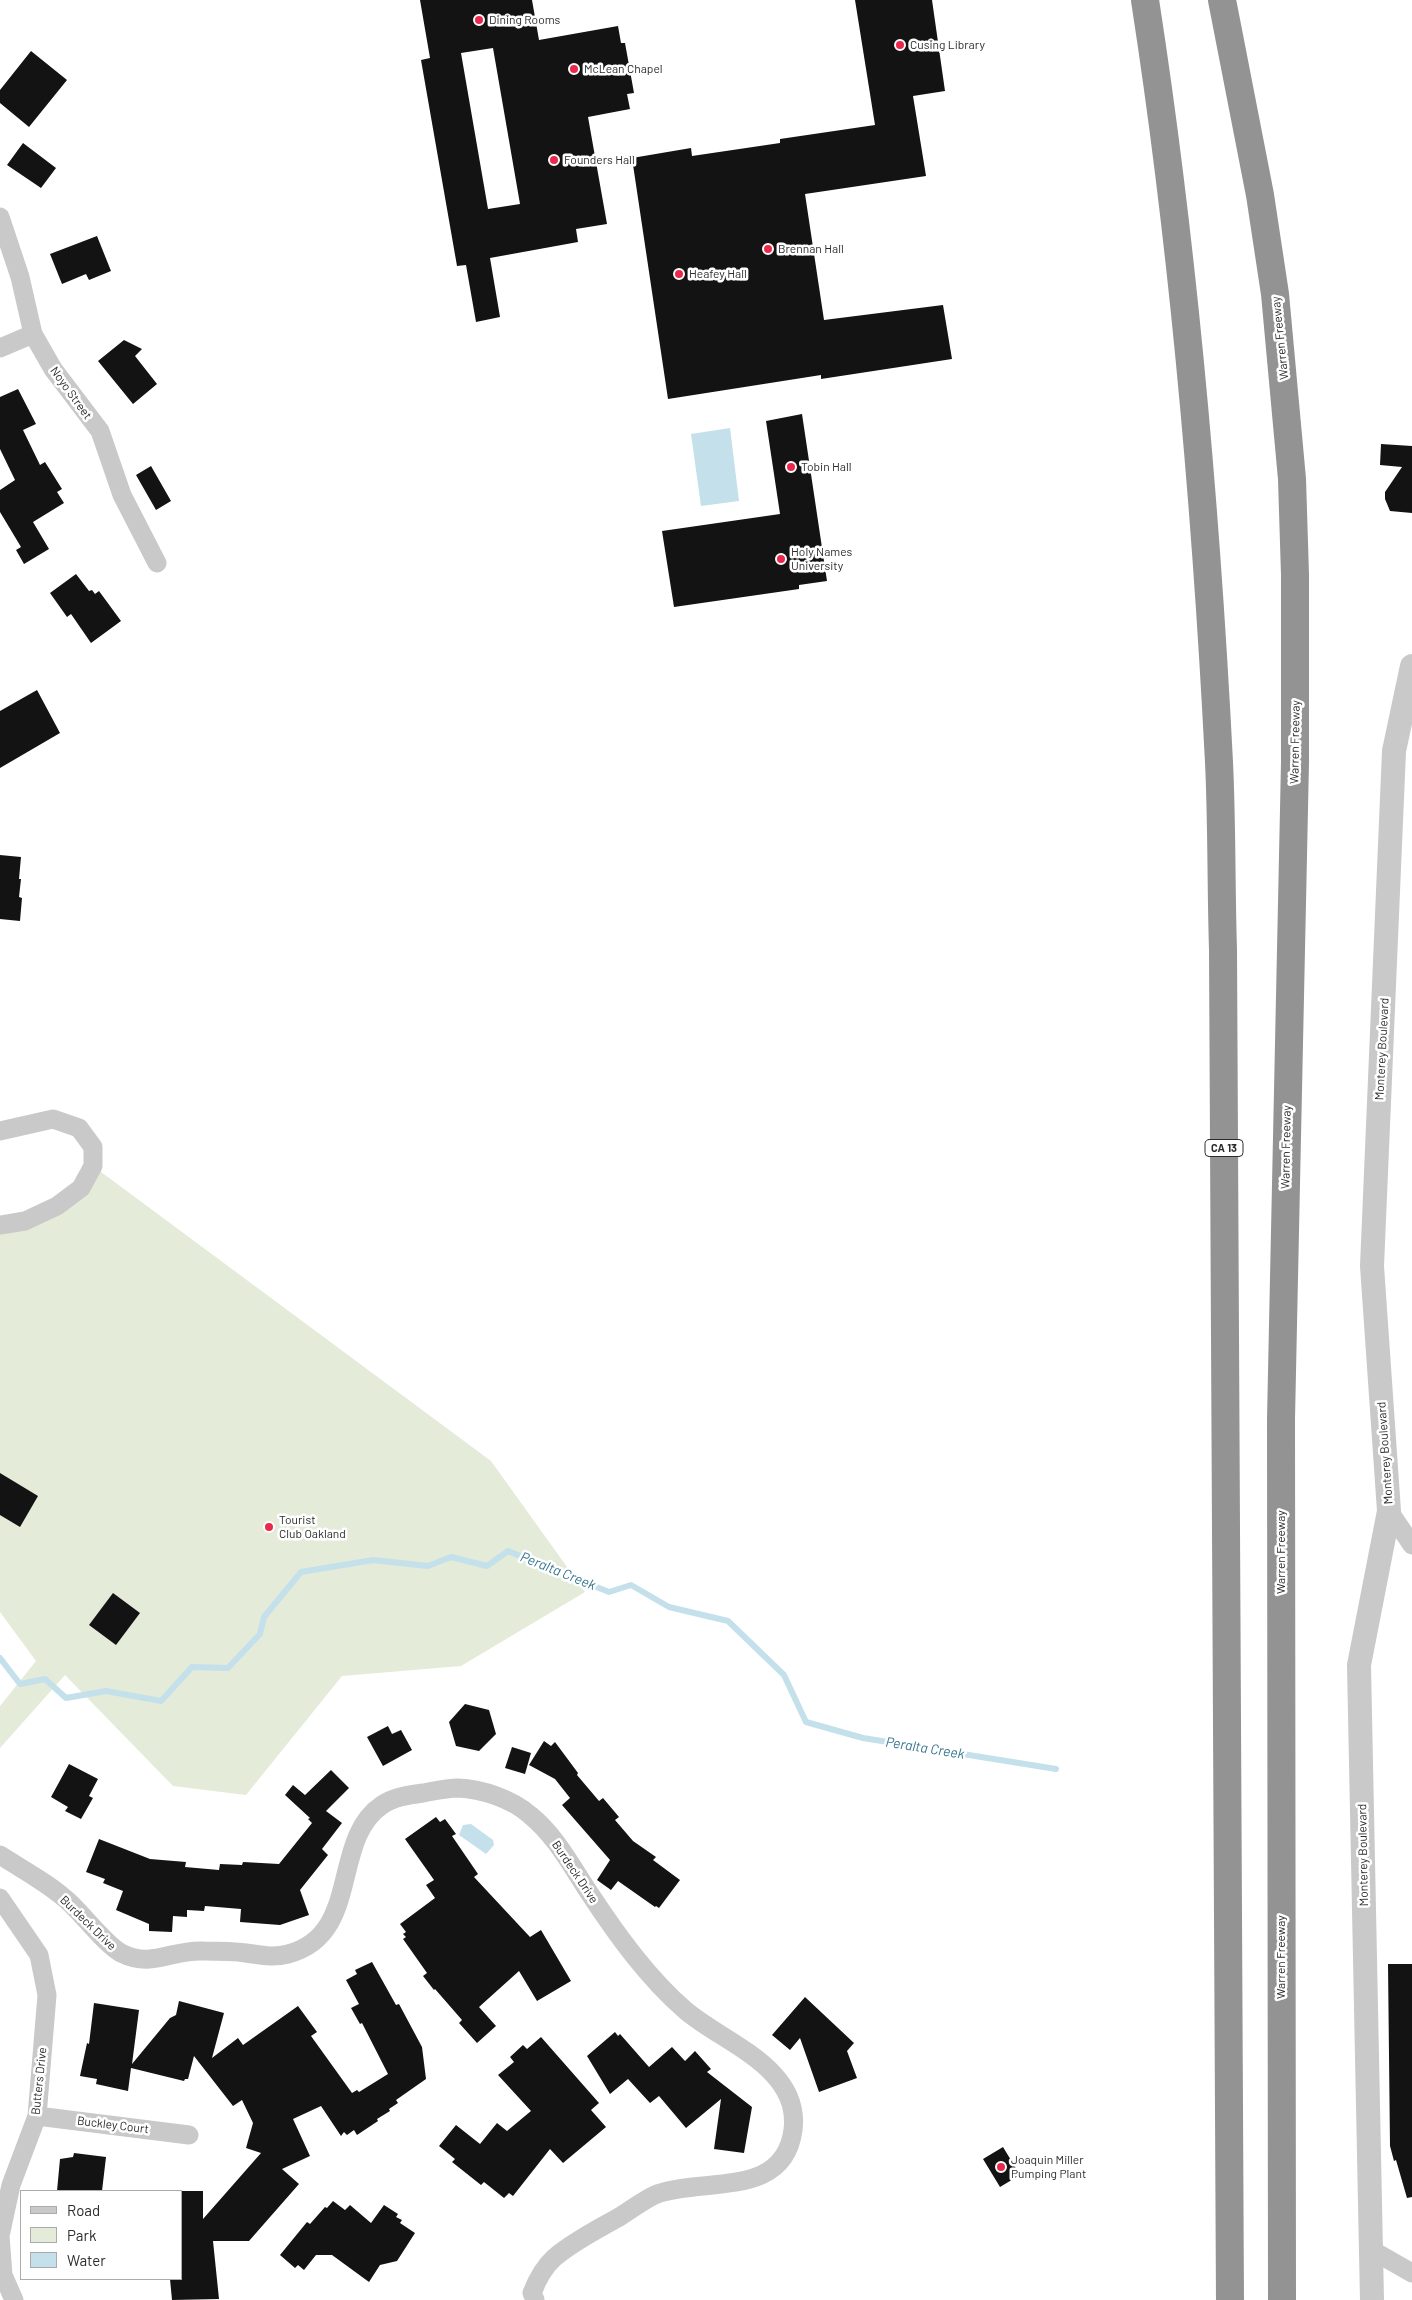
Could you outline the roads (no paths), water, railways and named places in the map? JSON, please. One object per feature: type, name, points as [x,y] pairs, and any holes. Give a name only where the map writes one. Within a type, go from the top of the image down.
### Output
[{"type":"highway","name":"CA 13","points":[[1145,0],[1172,204],[1192,391],[1208,578],[1219,765],[1223,959],[1230,2300]]},
{"type":"highway","name":"Warren Freeway","points":[[1222,0],[1260,195],[1275,294],[1292,479],[1295,575],[1295,762],[1281,1419],[1281,2267],[1283,2300]]},
{"type":"street","name":"Noyo Street","points":[[0,217],[20,277],[33,334],[53,369],[100,431],[122,495],[157,562]]},
{"type":"street","points":[[0,348],[33,334]]},
{"type":"street","name":"Monterey Boulevard","points":[[1372,2300],[1359,1665],[1389,1510],[1372,1266],[1394,751],[1412,666]]},
{"type":"street","points":[[0,1131],[53,1119],[79,1128],[93,1147],[93,1166],[81,1188],[57,1206],[25,1221],[0,1225]]},
{"type":"street","points":[[1389,1510],[1412,1545]]},
{"type":"street","name":"Burdeck Drive","points":[[0,1855],[68,1900],[118,1952],[146,1961],[191,1950],[246,1953],[268,1957],[289,1954],[309,1945],[326,1930],[336,1911],[358,1834],[368,1817],[383,1804],[400,1796],[458,1788],[496,1795],[529,1814],[556,1841],[591,1895],[639,1962],[685,2010],[760,2062],[783,2085],[791,2107],[793,2131],[785,2153],[771,2171],[752,2180],[692,2185],[656,2194],[555,2257],[538,2278],[532,2293],[535,2300]]},
{"type":"street","name":"Butters Drive","points":[[0,1898],[39,1955],[47,1995],[37,2116],[11,2185],[0,2236],[3,2275],[14,2300]]},
{"type":"street","name":"Buckley Court","points":[[37,2116],[189,2135]]},
{"type":"street","points":[[1370,2249],[1412,2273]]},
{"type":"water","points":[[730,428],[739,501],[701,506],[691,434]]},
{"type":"water","points":[[471,1824],[493,1840],[494,1845],[486,1854],[459,1835],[463,1825]]},
{"type":"waterway","name":"Peralta Creek","points":[[0,1658],[20,1684],[45,1679],[66,1698],[106,1691],[161,1701],[192,1667],[228,1668],[260,1634],[264,1617],[301,1572],[373,1560],[428,1566],[451,1557],[487,1566],[508,1551],[609,1592],[631,1585],[669,1607],[728,1621],[784,1675],[806,1722],[863,1738],[1056,1769]]},
{"type":"place","name":"Dining Rooms","points":[[479,20]]},
{"type":"place","name":"Cusing Library","points":[[900,45]]},
{"type":"place","name":"McLean Chapel","points":[[574,69]]},
{"type":"place","name":"Founders Hall","points":[[554,160]]},
{"type":"place","name":"Brennan Hall","points":[[768,249]]},
{"type":"place","name":"Heafey Hall","points":[[679,274]]},
{"type":"place","name":"Tobin Hall","points":[[791,467]]},
{"type":"place","name":"Holy Names University","points":[[781,559]]},
{"type":"place","name":"Tourist Club Oakland","points":[[269,1527]]},
{"type":"place","name":"Joaquin Miller Pumping Plant","points":[[1001,2167]]}]
